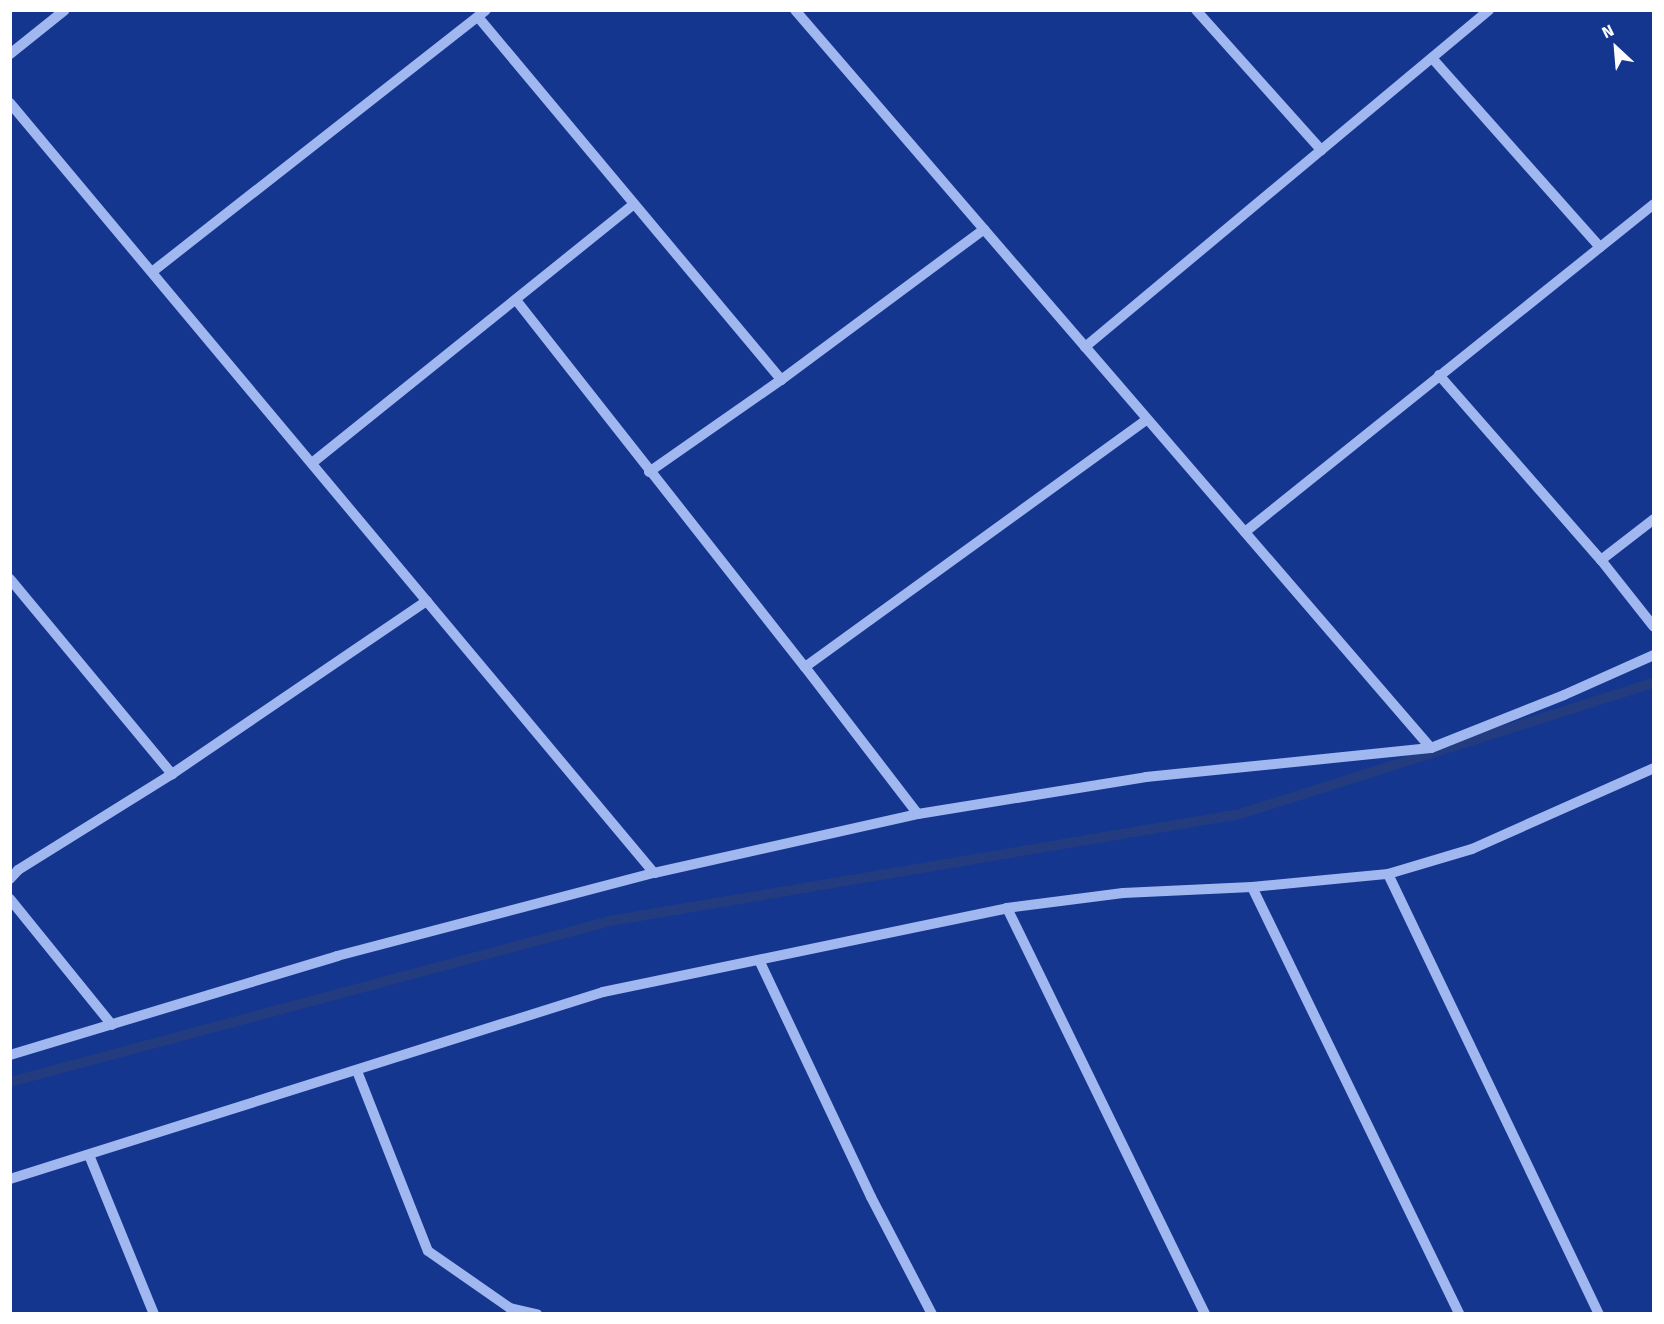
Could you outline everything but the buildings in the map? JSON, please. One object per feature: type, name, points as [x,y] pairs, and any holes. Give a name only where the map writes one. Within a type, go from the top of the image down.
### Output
[{"type":"street","points":[[10,54],[65,10]]},
{"type":"street","points":[[795,10],[1431,748]]},
{"type":"street","points":[[1196,10],[1321,150]]},
{"type":"street","points":[[1470,10],[1478,20]]},
{"type":"street","points":[[1085,347],[1489,10]]},
{"type":"street","points":[[152,272],[482,14],[634,204],[781,380]]},
{"type":"street","points":[[1432,58],[1600,247]]},
{"type":"street","points":[[10,103],[654,873]]},
{"type":"street","points":[[312,463],[634,204]]},
{"type":"street","points":[[1245,532],[1653,204]]},
{"type":"street","points":[[649,472],[781,380],[984,229]]},
{"type":"street","points":[[516,300],[918,814]]},
{"type":"street","points":[[1439,375],[1601,560],[1653,627]]},
{"type":"street","points":[[805,667],[1147,419]]},
{"type":"street","points":[[1601,560],[1653,519]]},
{"type":"street","points":[[10,579],[172,774]]},
{"type":"street","points":[[10,879],[18,870],[172,774],[427,601]]},
{"type":"street","points":[[10,1055],[337,956],[654,873],[918,814],[1146,777],[1431,748],[1564,695],[1653,655]]},
{"type":"street","points":[[10,1179],[603,992],[1006,908],[1124,893],[1252,887],[1388,874],[1472,849],[1653,768]]},
{"type":"street","points":[[1388,874],[1599,1314]]},
{"type":"street","points":[[1252,887],[1459,1314]]},
{"type":"street","points":[[10,899],[112,1025]]},
{"type":"street","points":[[1006,908],[1205,1314]]},
{"type":"street","points":[[759,960],[871,1197],[932,1314]]},
{"type":"street","points":[[357,1071],[428,1251],[510,1308],[537,1314]]},
{"type":"street","points":[[89,1155],[154,1314]]},
{"type":"waterway","points":[[10,1082],[610,921],[1240,814],[1654,683]]}]
